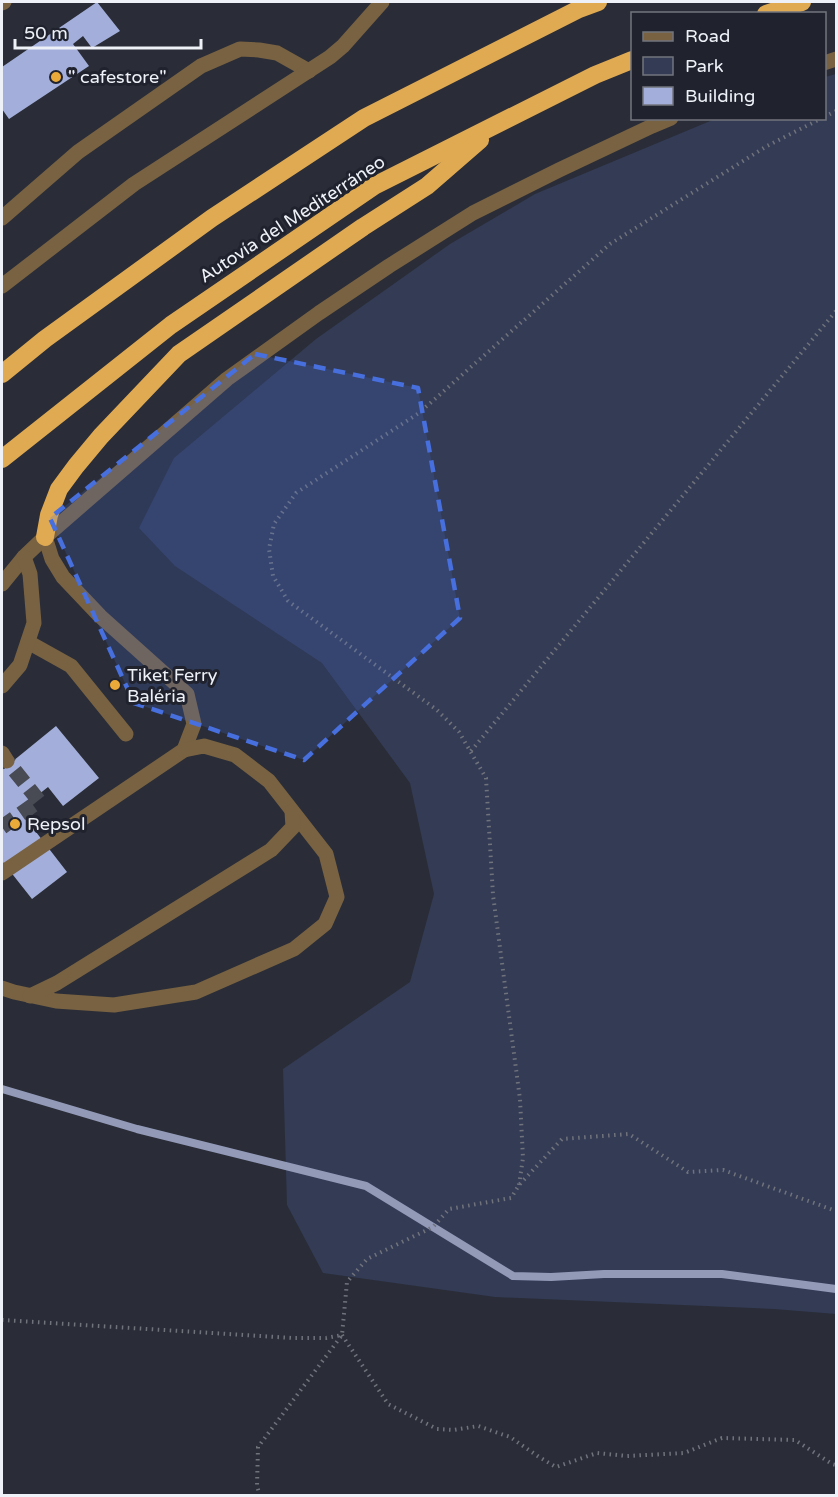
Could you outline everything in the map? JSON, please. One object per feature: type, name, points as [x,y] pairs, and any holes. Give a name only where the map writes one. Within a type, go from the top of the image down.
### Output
[{"type":"highway","points":[[2,374],[45,339],[212,218],[364,118],[579,9],[598,2]]},
{"type":"highway","points":[[772,12],[802,2]]},
{"type":"highway","name":"Autovía del Mediterráneo","points":[[2,459],[171,325],[374,186],[595,75],[631,61]]},
{"type":"highway","points":[[45,537],[49,514],[59,489],[75,466],[179,354],[363,227],[427,186],[500,122]]},
{"type":"lane","points":[[2,286],[134,184],[330,57],[344,46],[382,2]]},
{"type":"lane","points":[[2,218],[78,152],[201,66],[240,49],[278,53],[309,71]]},
{"type":"lane","points":[[2,584],[24,557],[45,537],[227,379],[319,313],[473,213],[666,120]]},
{"type":"lane","points":[[45,537],[52,559],[63,577],[100,616],[187,694],[194,724],[184,750]]},
{"type":"lane","points":[[2,686],[20,665],[34,623],[30,574],[24,557]]},
{"type":"lane","points":[[28,642],[71,666],[126,735]]},
{"type":"lane","points":[[2,873],[184,750],[204,746],[235,755],[269,781],[326,854],[337,897],[325,924],[294,949],[196,992],[114,1005],[56,1001],[2,988]]},
{"type":"lane","points":[[30,996],[72,974],[271,850],[293,827],[292,811]]},
{"type":"path","points":[[519,1185],[523,1158],[520,1099],[493,895],[486,778],[459,732],[436,710],[288,601],[273,576],[269,549],[274,524],[296,493],[418,413],[610,244],[767,146],[819,120]]},
{"type":"path","points":[[470,751],[837,311]]},
{"type":"path","points":[[260,1496],[257,1486],[258,1447],[342,1335],[347,1282],[367,1259],[433,1227],[449,1209],[511,1198],[519,1185],[562,1139],[629,1134],[688,1172],[723,1170],[837,1211]]},
{"type":"path","points":[[2,1320],[294,1338],[326,1338],[342,1335]]},
{"type":"path","points":[[342,1335],[388,1404],[437,1429],[454,1431],[478,1425],[510,1437],[556,1467],[597,1453],[627,1456],[684,1454],[722,1438],[795,1440],[837,1465]]},
{"type":"highlighted area","points":[[255,354],[418,388],[460,618],[304,760],[134,703],[50,518]]},
{"type":"green space","points":[[836,74],[836,1314],[774,1309],[495,1297],[323,1273],[287,1205],[283,1069],[410,982],[434,894],[410,783],[322,663],[175,566],[139,528],[174,458],[316,339],[450,244],[535,194],[713,120],[826,120],[826,77]]},
{"type":"building","points":[[97,2],[120,31],[92,48],[83,36],[73,44],[89,66],[9,119],[2,109],[2,67]]},
{"type":"building","points":[[56,726],[99,778],[63,806],[48,787],[19,810],[67,872],[32,899],[2,861],[2,770]]},
{"type":"waterway","points":[[2,1089],[137,1129],[366,1186],[513,1276],[722,1274],[836,1289]]},
{"type":"tunnel","points":[[2,827],[39,801],[7,761]]},
{"type":"place","name":"\" cafestore\"","points":[[56,77]]},
{"type":"place","name":"Tiket Ferry Baléria","points":[[115,685]]},
{"type":"place","name":"Repsol","points":[[15,824]]}]
